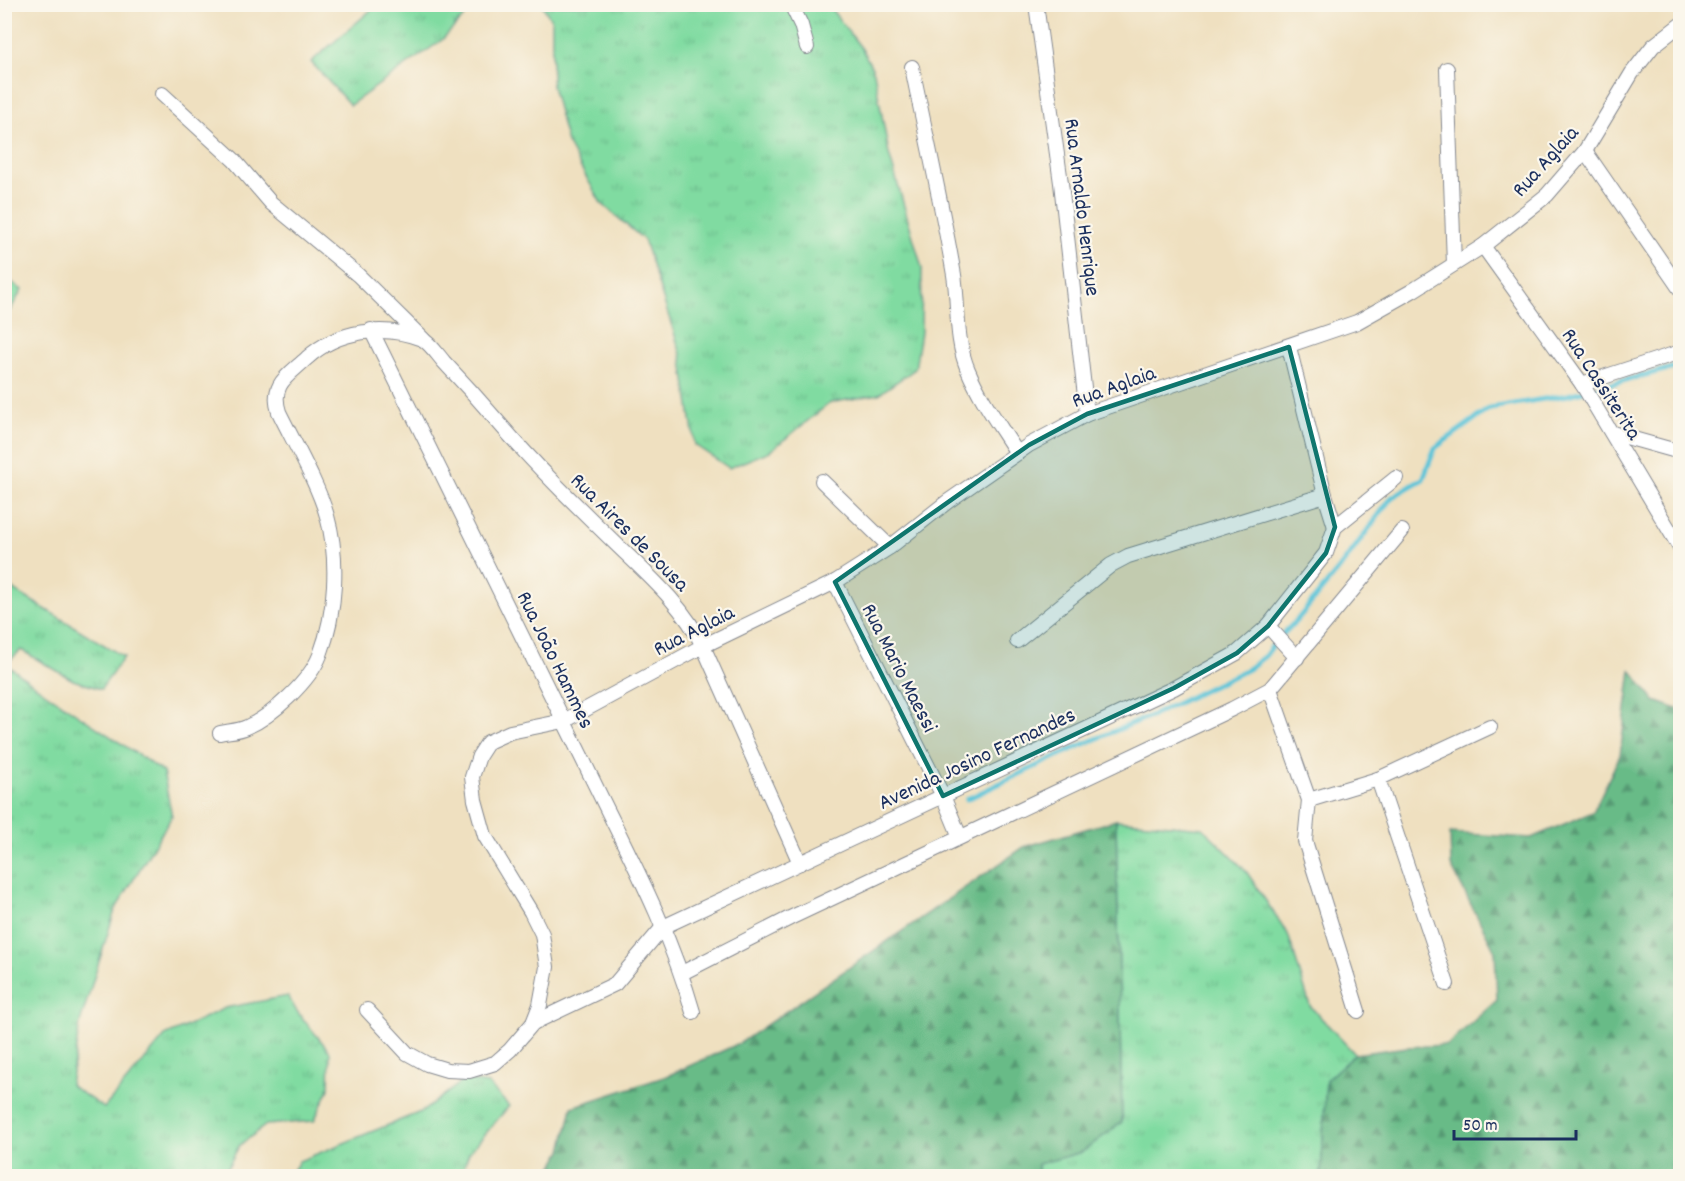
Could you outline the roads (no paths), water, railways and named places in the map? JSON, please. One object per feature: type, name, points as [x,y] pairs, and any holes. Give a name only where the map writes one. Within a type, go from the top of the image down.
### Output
[{"type":"street","points":[[791,4],[801,24],[807,46]]},
{"type":"street","name":"Rua Arnaldo Henrique","points":[[1036,4],[1061,183],[1087,414]]},
{"type":"street","name":"Rua Aglaia","points":[[533,1023],[540,1005],[547,967],[542,934],[485,836],[475,800],[472,777],[479,756],[488,742],[510,732],[564,721],[703,646],[835,582],[890,547],[947,502],[1017,453],[1087,414],[1357,322],[1412,291],[1483,246],[1547,195],[1585,151],[1632,73],[1653,46],[1680,25]]},
{"type":"street","points":[[912,68],[949,249],[961,347],[976,387],[1017,453]]},
{"type":"street","points":[[1446,69],[1454,264]]},
{"type":"street","name":"Rua Aires de Sousa","points":[[162,94],[234,160],[271,202],[358,275],[425,340],[531,461],[666,593],[695,629],[800,863]]},
{"type":"street","points":[[1585,151],[1680,289]]},
{"type":"street","name":"Rua Cassiterita","points":[[1483,246],[1586,390],[1680,548]]},
{"type":"street","points":[[220,733],[244,728],[259,721],[275,709],[308,675],[320,655],[332,607],[335,578],[327,514],[279,412],[275,401],[277,388],[315,351],[337,339],[371,330],[393,331],[425,340]]},
{"type":"street","name":"Rua João Hammes","points":[[371,330],[663,927],[682,973],[693,1012]]},
{"type":"street","points":[[1289,346],[1325,495],[1335,527],[1396,478]]},
{"type":"street","points":[[1586,390],[1680,352]]},
{"type":"street","points":[[1612,433],[1680,452]]},
{"type":"street","points":[[822,481],[890,547]]},
{"type":"street","points":[[1017,640],[1111,565],[1128,556],[1325,495]]},
{"type":"street","name":"Avenida Josino Fernandes","points":[[533,1023],[615,984],[663,927],[1174,688],[1275,634],[1326,553],[1335,527]]},
{"type":"street","points":[[682,973],[790,918],[1270,689],[1402,531]]},
{"type":"street","name":"Rua Mario Maessi","points":[[835,582],[943,796],[960,837]]},
{"type":"street","points":[[1275,634],[1297,658]]},
{"type":"street","points":[[1270,689],[1309,800],[1305,841],[1358,1011]]},
{"type":"street","points":[[1309,800],[1378,779],[1490,728]]},
{"type":"street","points":[[1378,779],[1447,984]]},
{"type":"street","points":[[367,1010],[407,1053],[427,1064],[447,1070],[469,1071],[495,1063],[510,1050],[533,1023]]},
{"type":"waterway","points":[[967,799],[1079,746],[1153,715],[1248,669],[1265,656],[1297,620],[1339,569],[1392,497],[1423,479],[1435,448],[1490,408],[1568,395],[1680,366]]}]
